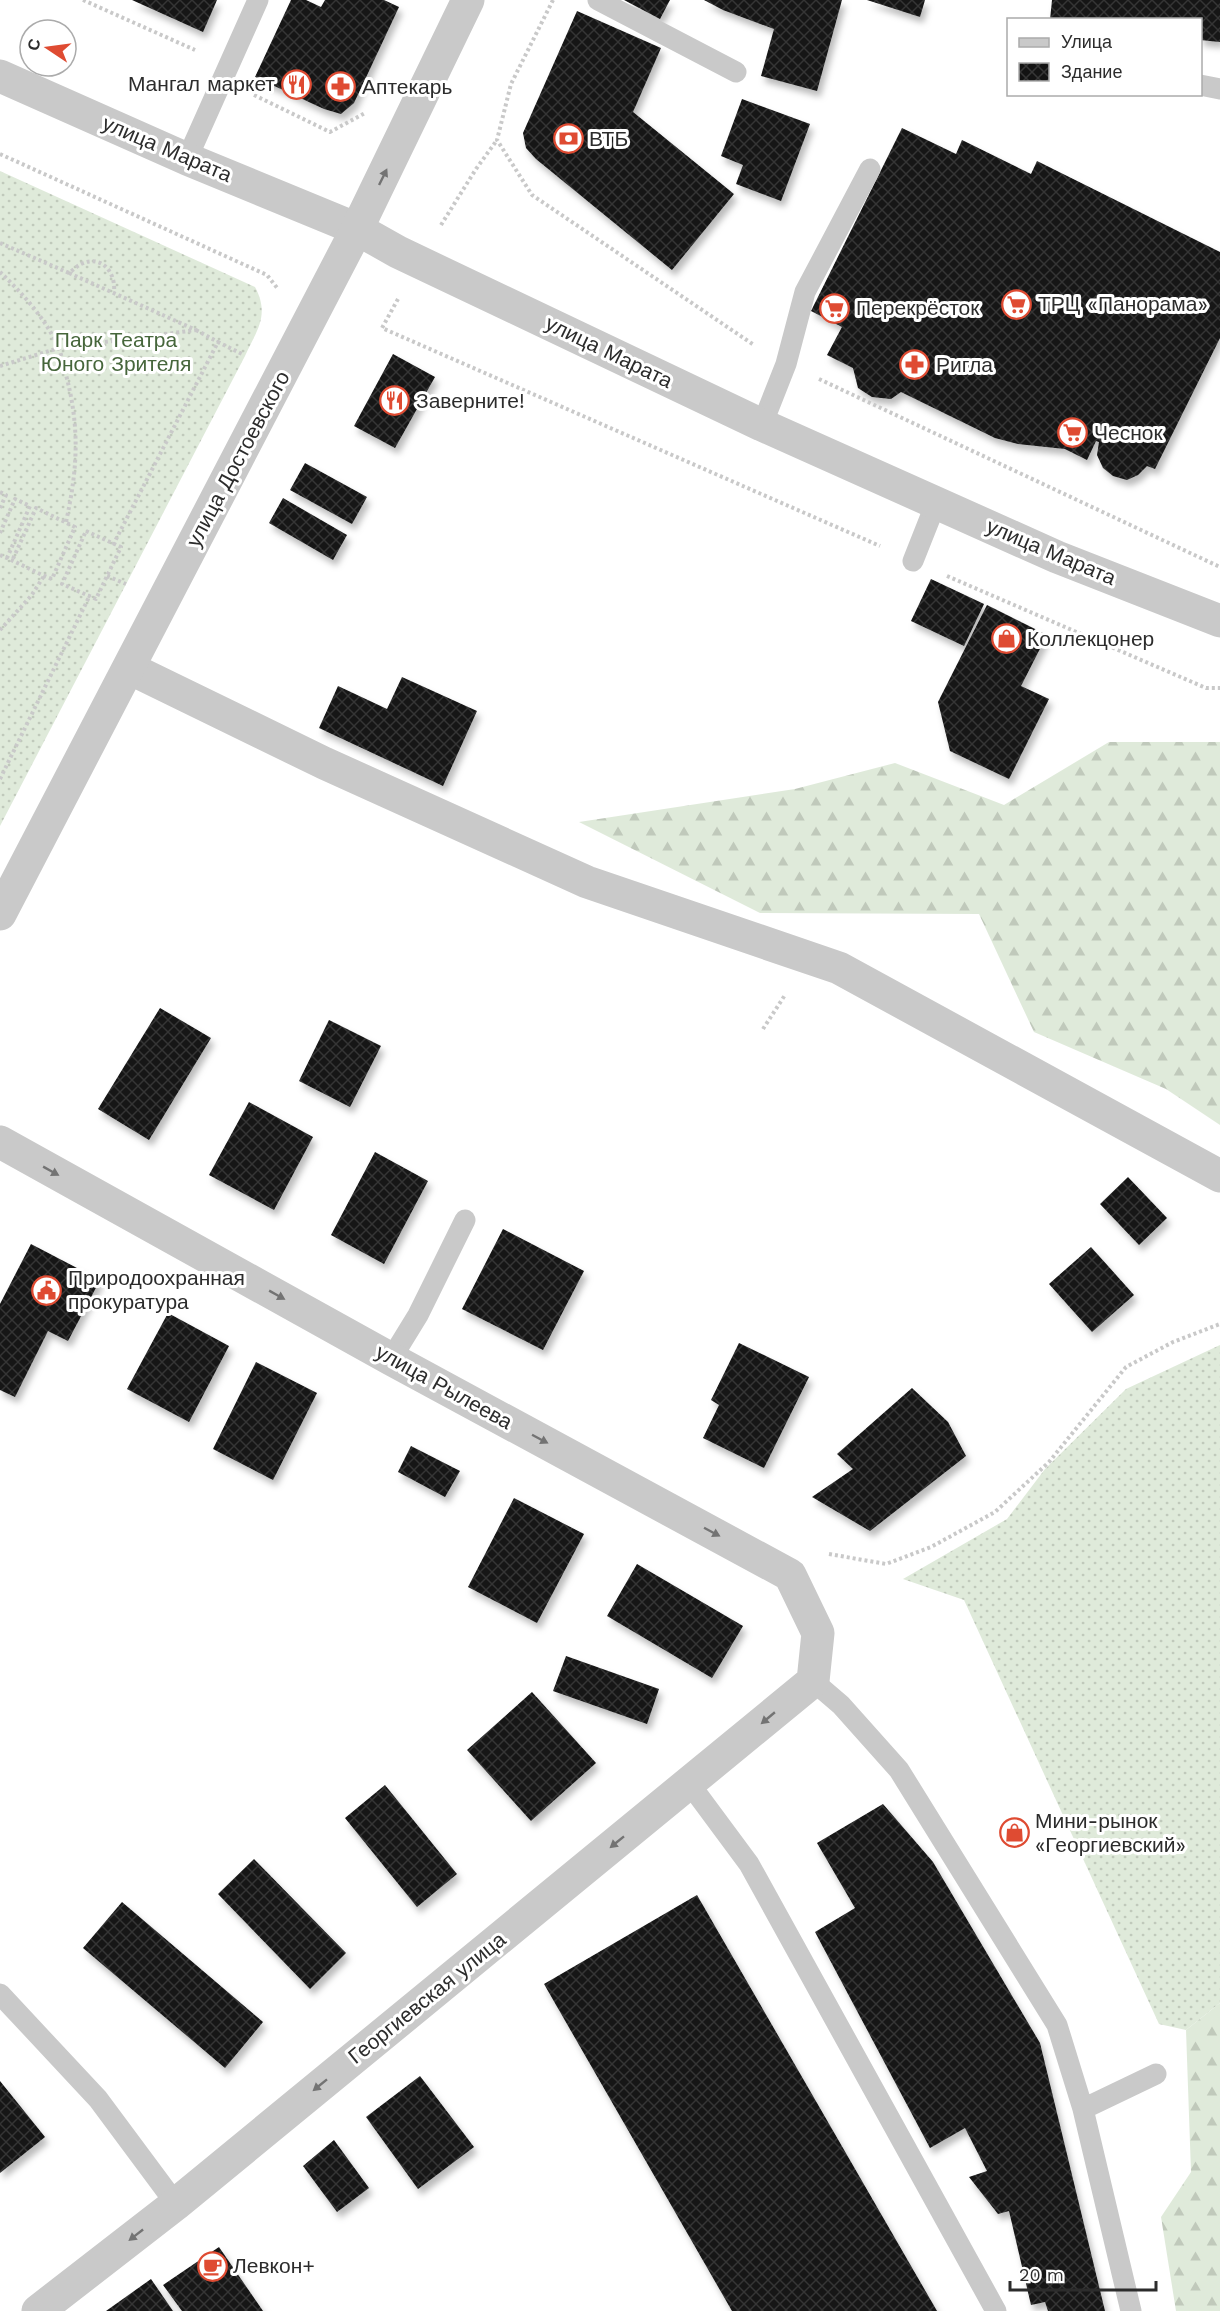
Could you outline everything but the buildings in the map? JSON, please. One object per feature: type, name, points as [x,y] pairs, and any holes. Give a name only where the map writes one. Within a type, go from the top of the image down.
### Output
[{"type":"street","name":"улица Достоевского","points":[[0,914],[357,229],[460,3]]},
{"type":"street","name":"улица Марата","points":[[0,76],[187,159],[357,229],[398,252],[762,425],[936,503],[1057,557],[1220,621]]},
{"type":"street","points":[[129,668],[324,763],[587,882],[839,968],[1220,1176]]},
{"type":"street","name":"улица Рылеева","points":[[0,1142],[391,1359],[790,1575],[818,1633],[813,1681]]},
{"type":"street","name":"Георгиевская улица","points":[[44,2309],[176,2204],[813,1681]]},
{"type":"lane","points":[[187,159],[258,0]]},
{"type":"lane","points":[[598,0],[736,72]]},
{"type":"lane","points":[[1202,85],[1220,89]]},
{"type":"lane","points":[[762,425],[786,364],[805,291],[870,169]]},
{"type":"lane","points":[[913,561],[936,503]]},
{"type":"lane","points":[[391,1359],[418,1315],[465,1220]]},
{"type":"lane","points":[[813,1681],[841,1705],[899,1770],[1057,2025],[1083,2109],[1131,2311]]},
{"type":"lane","points":[[689,1783],[749,1864],[996,2311]]},
{"type":"lane","points":[[0,1994],[98,2099],[176,2204]]},
{"type":"lane","points":[[1083,2109],[1156,2074]]},
{"type":"path","points":[[0,154],[267,275],[285,297]]},
{"type":"path","points":[[0,243],[114,292],[254,360]]},
{"type":"path","points":[[69,273],[81,264],[92,261],[103,264],[116,280],[114,292]]},
{"type":"path","points":[[0,272],[35,310],[59,348],[75,417],[77,446],[76,476],[66,522]]},
{"type":"path","points":[[381,328],[1206,688],[1220,688]]},
{"type":"path","points":[[0,366],[59,348],[196,330]]},
{"type":"path","points":[[113,545],[218,342]]},
{"type":"path","points":[[0,492],[121,547],[96,599],[0,555]]},
{"type":"path","points":[[0,508],[6,495]]},
{"type":"path","points":[[0,533],[2,524],[15,499]]},
{"type":"path","points":[[6,558],[30,506]]},
{"type":"path","points":[[12,561],[36,508]]},
{"type":"path","points":[[52,579],[75,526]]},
{"type":"path","points":[[62,584],[86,531]]},
{"type":"path","points":[[17,532],[24,534]]},
{"type":"path","points":[[64,552],[74,557]]},
{"type":"path","points":[[0,630],[31,596],[44,576]]},
{"type":"path","points":[[0,779],[90,595]]},
{"type":"path","points":[[763,1029],[786,992]]},
{"type":"path","points":[[829,1554],[886,1564],[931,1547],[995,1512],[1049,1462],[1126,1367],[1173,1342],[1220,1324]]},
{"type":"green space","name":"Парк Театра Юного Зрителя","points":[[0,171],[255,287],[262,314],[245,356],[0,826]]},
{"type":"green space","points":[[1109,742],[1220,742],[1220,1125],[1166,1089],[1034,1032],[979,914],[760,913],[579,822],[795,789],[895,763],[1004,805]]},
{"type":"green space","points":[[1220,1345],[1220,2003],[1186,2030],[1159,2024],[964,1600],[903,1579],[1007,1519],[1045,1469],[1126,1389]]},
{"type":"green space","points":[[1220,2003],[1220,2311],[1176,2311],[1161,2217],[1191,2172],[1186,2030]]},
{"type":"place","name":"Мангал маркет","points":[[296,84]]},
{"type":"place","name":"Аптекарь","points":[[341,87]]},
{"type":"place","name":"ВТБ","points":[[568,139]]},
{"type":"place","name":"ТРЦ «Панорама»","points":[[1017,304]]},
{"type":"place","name":"Перекрёсток","points":[[835,308]]},
{"type":"place","name":"Ригла","points":[[915,365]]},
{"type":"place","name":"Заверните!","points":[[395,401]]},
{"type":"place","name":"Чеснок","points":[[1073,433]]},
{"type":"place","name":"Коллекцонер","points":[[1006,639]]},
{"type":"place","name":"Природоохранная прокуратура","points":[[47,1290]]},
{"type":"place","name":"Мини-рынок «Георгиевский»","points":[[1014,1833]]},
{"type":"place","name":"Левкон+","points":[[212,2266]]}]
